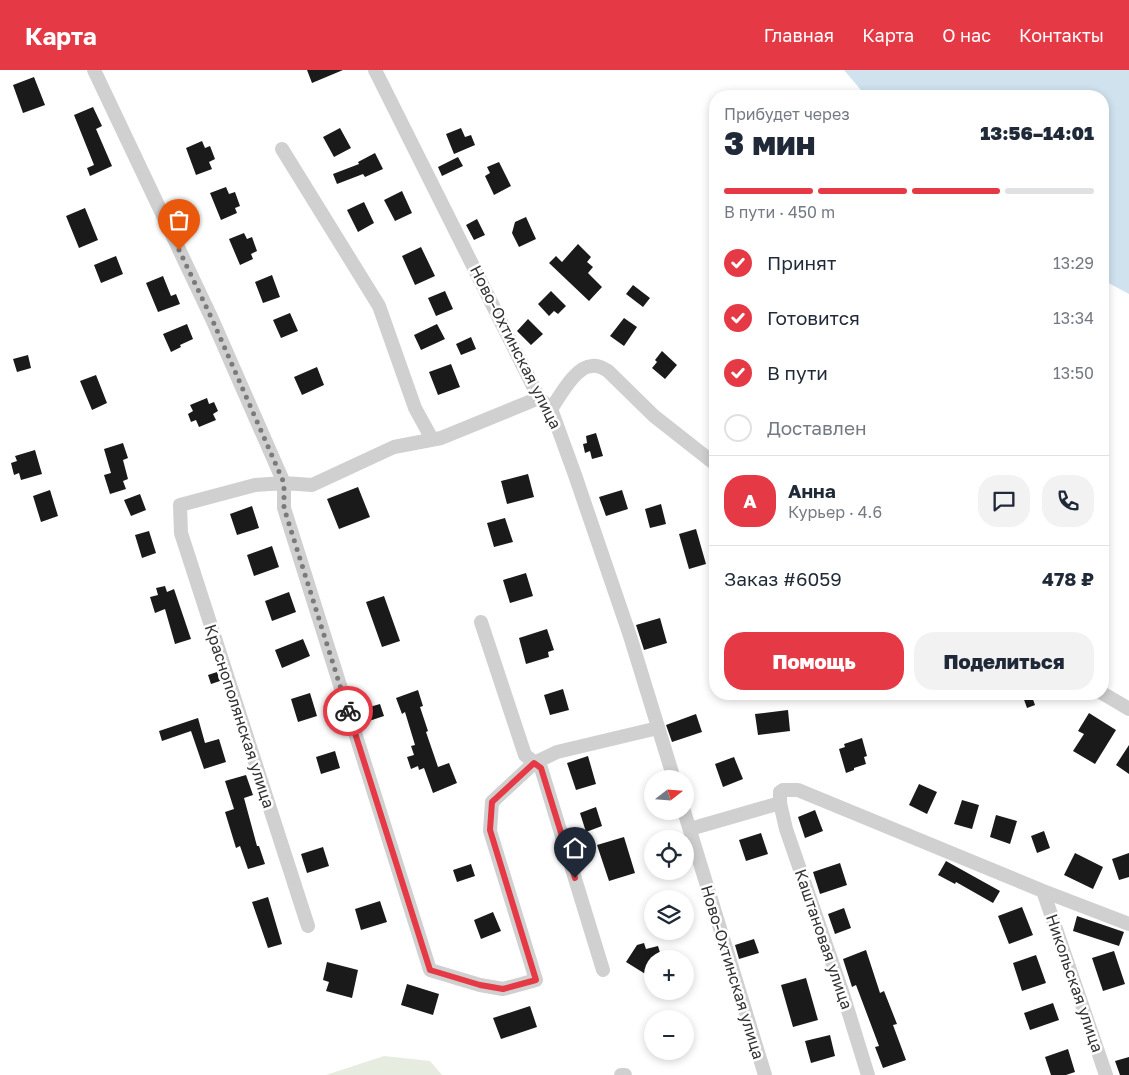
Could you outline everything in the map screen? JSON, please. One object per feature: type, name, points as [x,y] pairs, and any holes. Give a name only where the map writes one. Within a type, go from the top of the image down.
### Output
[{"type":"street","points":[[94,70],[212,319],[284,483],[284,508],[430,970],[480,985],[503,989],[536,980],[490,830],[492,802],[534,763],[557,752],[658,728]]},
{"type":"street","name":"Ново-Охтинская улица","points":[[375,70],[539,398],[551,409],[614,591],[671,770]]},
{"type":"street","points":[[282,149],[379,306],[415,408],[432,439]]},
{"type":"street","points":[[551,409],[579,370],[593,365],[600,367],[608,371],[654,416],[709,459]]},
{"type":"street","points":[[284,483],[312,485],[394,447],[441,438],[539,398]]},
{"type":"street","name":"Краснополянская улица","points":[[284,483],[255,485],[180,505],[181,533],[308,926]]},
{"type":"street","points":[[481,622],[525,755],[541,768],[603,970]]},
{"type":"street","points":[[1109,697],[1129,709]]},
{"type":"street","points":[[690,829],[780,803],[780,792],[783,790],[798,790],[1043,891],[1129,924]]},
{"type":"street","name":"Каштановая улица","points":[[780,803],[786,829],[842,991],[868,1075]]},
{"type":"street","name":"Ново-Охтинская улица","points":[[687,820],[765,1075]]},
{"type":"street","name":"Никольская улица","points":[[1043,891],[1106,1075]]},
{"type":"shaded area","points":[[384,1056],[430,1061],[442,1075],[326,1075]]},
{"type":"water","points":[[844,70],[1129,70],[1129,294],[1109,283],[1109,90],[861,90]]},
{"type":"building","points":[[307,70],[343,70],[312,83]]},
{"type":"building","points":[[34,77],[45,105],[23,113],[13,85]]},
{"type":"building","points":[[93,107],[102,126],[96,129],[112,166],[90,176],[87,168],[94,165],[74,115]]},
{"type":"building","points":[[340,128],[351,148],[334,157],[323,137]]},
{"type":"building","points":[[461,128],[465,137],[471,135],[475,145],[454,154],[446,134]]},
{"type":"building","points":[[202,141],[205,148],[210,146],[215,159],[209,162],[212,169],[196,175],[186,148]]},
{"type":"building","points":[[375,153],[383,169],[365,177],[363,174],[337,184],[333,174],[359,164],[358,162]]},
{"type":"building","points":[[458,157],[463,166],[442,176],[438,167]]},
{"type":"building","points":[[499,162],[511,186],[494,195],[485,176],[490,173],[487,167]]},
{"type":"building","points":[[226,187],[229,194],[235,192],[240,206],[235,208],[237,213],[221,220],[210,193]]},
{"type":"building","points":[[402,191],[412,213],[395,221],[384,200]]},
{"type":"building","points":[[364,202],[374,223],[358,232],[347,210]]},
{"type":"building","points":[[85,208],[98,240],[79,248],[66,216]]},
{"type":"building","points":[[526,217],[536,239],[519,247],[512,233],[515,222]]},
{"type":"building","points":[[477,219],[485,235],[474,240],[466,225]]},
{"type":"building","points":[[244,233],[247,239],[252,237],[257,251],[251,254],[253,259],[240,265],[229,239]]},
{"type":"building","points":[[578,244],[591,257],[587,262],[593,267],[588,273],[602,287],[589,301],[549,263],[556,256],[562,262]]},
{"type":"building","points":[[421,247],[435,276],[415,285],[402,256]]},
{"type":"building","points":[[116,256],[123,274],[101,283],[94,265]]},
{"type":"building","points":[[272,275],[280,297],[263,303],[255,282]]},
{"type":"building","points":[[163,276],[171,296],[176,294],[180,304],[158,312],[146,283]]},
{"type":"building","points":[[633,285],[650,298],[643,307],[626,294]]},
{"type":"building","points":[[445,291],[453,309],[436,316],[428,298]]},
{"type":"building","points":[[551,291],[566,306],[558,314],[554,311],[549,316],[538,304]]},
{"type":"building","points":[[290,313],[298,331],[281,338],[273,320]]},
{"type":"building","points":[[624,318],[637,327],[624,346],[610,336]]},
{"type":"building","points":[[528,319],[543,334],[531,345],[517,331]]},
{"type":"building","points":[[187,324],[193,339],[171,352],[163,334]]},
{"type":"building","points":[[437,324],[445,339],[421,350],[414,335]]},
{"type":"building","points":[[471,337],[476,349],[461,355],[456,344]]},
{"type":"building","points":[[662,351],[677,365],[665,379],[652,368]]},
{"type":"building","points":[[28,355],[31,368],[17,372],[13,359]]},
{"type":"building","points":[[451,364],[460,387],[438,395],[429,372]]},
{"type":"building","points":[[317,367],[324,385],[302,395],[294,377]]},
{"type":"building","points":[[96,375],[107,403],[92,410],[80,381]]},
{"type":"building","points":[[207,398],[209,404],[214,402],[218,411],[213,414],[216,420],[199,427],[196,420],[191,422],[188,414],[193,411],[190,405]]},
{"type":"building","points":[[596,433],[603,456],[592,459],[590,451],[585,453],[583,444],[587,443],[586,436]]},
{"type":"building","points":[[123,443],[128,458],[123,460],[128,479],[123,481],[126,489],[110,494],[104,475],[111,473],[104,449]]},
{"type":"building","points":[[35,450],[42,474],[21,480],[19,473],[14,475],[11,463],[17,461],[15,456]]},
{"type":"building","points":[[528,474],[534,497],[507,504],[501,481]]},
{"type":"building","points":[[358,487],[370,517],[339,529],[327,499]]},
{"type":"building","points":[[50,490],[58,516],[41,522],[33,496]]},
{"type":"building","points":[[622,490],[628,509],[606,516],[599,497]]},
{"type":"building","points":[[140,494],[146,510],[131,516],[124,500]]},
{"type":"building","points":[[661,504],[666,524],[650,528],[645,509]]},
{"type":"building","points":[[252,506],[259,528],[237,535],[230,514]]},
{"type":"building","points":[[505,518],[513,542],[494,547],[487,523]]},
{"type":"building","points":[[696,529],[706,564],[689,569],[679,534]]},
{"type":"building","points":[[149,531],[156,553],[142,558],[135,535]]},
{"type":"building","points":[[272,546],[279,567],[254,576],[247,555]]},
{"type":"building","points":[[526,573],[533,596],[510,603],[503,580]]},
{"type":"building","points":[[165,586],[167,592],[174,589],[191,639],[175,644],[165,609],[155,613],[150,597],[158,595],[156,588]]},
{"type":"building","points":[[289,592],[296,612],[272,621],[265,601]]},
{"type":"building","points":[[384,596],[400,641],[382,647],[366,602]]},
{"type":"building","points":[[660,618],[667,643],[644,650],[636,625]]},
{"type":"building","points":[[547,629],[554,650],[548,652],[549,657],[526,664],[519,638]]},
{"type":"building","points":[[303,639],[310,656],[282,668],[275,650]]},
{"type":"building","points":[[217,672],[220,681],[211,684],[208,675]]},
{"type":"building","points":[[563,689],[569,710],[550,715],[544,695]]},
{"type":"building","points":[[418,690],[423,706],[420,707],[428,731],[426,732],[438,767],[449,763],[457,783],[433,793],[424,768],[419,770],[418,766],[411,769],[407,757],[414,755],[411,746],[415,745],[405,712],[402,714],[396,698]]},
{"type":"building","points":[[310,693],[317,716],[298,722],[291,699]]},
{"type":"building","points":[[1024,700],[1033,700],[1035,705],[1027,708]]},
{"type":"building","points":[[380,704],[384,716],[363,723],[359,710]]},
{"type":"building","points":[[788,710],[790,731],[758,735],[755,714]]},
{"type":"building","points":[[1089,713],[1116,730],[1095,764],[1073,751],[1084,734],[1078,731]]},
{"type":"building","points":[[696,714],[702,732],[672,742],[666,725]]},
{"type":"building","points":[[198,718],[205,743],[219,739],[226,762],[204,769],[191,731],[162,741],[159,731]]},
{"type":"building","points":[[862,738],[867,756],[864,757],[866,764],[846,773],[839,749],[845,747],[844,744]]},
{"type":"building","points":[[1129,745],[1129,774],[1116,765]]},
{"type":"building","points":[[335,751],[340,768],[321,774],[316,757]]},
{"type":"building","points":[[588,756],[596,784],[576,790],[567,763]]},
{"type":"building","points":[[734,757],[743,779],[723,787],[715,764]]},
{"type":"building","points":[[246,775],[253,795],[244,798],[257,846],[259,846],[265,864],[248,869],[240,846],[236,848],[225,812],[234,809],[225,781]]},
{"type":"building","points":[[919,784],[937,792],[927,814],[909,805]]},
{"type":"building","points":[[962,800],[979,805],[972,829],[954,824]]},
{"type":"building","points":[[596,807],[602,826],[586,832],[580,813]]},
{"type":"building","points":[[815,810],[823,831],[805,838],[798,817]]},
{"type":"building","points":[[996,815],[1017,821],[1010,844],[990,837]]},
{"type":"building","points":[[1044,831],[1050,848],[1037,853],[1031,836]]},
{"type":"building","points":[[761,833],[768,854],[746,861],[739,840]]},
{"type":"building","points":[[624,837],[635,873],[609,881],[597,845]]},
{"type":"building","points":[[323,847],[329,866],[307,873],[301,854]]},
{"type":"building","points":[[1075,853],[1103,867],[1093,889],[1064,875]]},
{"type":"building","points":[[1129,853],[1129,877],[1119,880],[1112,859]]},
{"type":"building","points":[[946,861],[1000,891],[993,903],[956,882],[955,884],[938,875]]},
{"type":"building","points":[[840,863],[847,885],[820,894],[813,872]]},
{"type":"building","points":[[471,864],[475,876],[457,882],[453,870]]},
{"type":"building","points":[[268,897],[282,944],[268,948],[252,902]]},
{"type":"building","points":[[380,901],[387,922],[361,930],[355,909]]},
{"type":"building","points":[[1022,907],[1033,935],[1009,944],[998,916]]},
{"type":"building","points":[[844,908],[851,928],[835,934],[828,914]]},
{"type":"building","points":[[493,912],[501,931],[481,939],[474,920]]},
{"type":"building","points":[[1077,916],[1124,932],[1119,946],[1073,931]]},
{"type":"building","points":[[754,939],[759,953],[739,959],[735,945]]},
{"type":"building","points":[[644,943],[646,949],[658,946],[659,950],[644,950],[644,973],[626,962],[637,945]]},
{"type":"building","points":[[866,950],[880,993],[884,991],[897,1024],[893,1025],[906,1060],[883,1068],[875,1047],[879,1046],[856,985],[852,987],[843,959]]},
{"type":"building","points":[[1114,951],[1125,984],[1103,991],[1092,958]]},
{"type":"building","points":[[1036,955],[1046,983],[1022,991],[1013,963]]},
{"type":"building","points":[[327,962],[358,970],[352,998],[326,991],[329,982],[323,980]]},
{"type":"building","points":[[806,978],[818,1020],[793,1027],[781,985]]},
{"type":"building","points":[[407,984],[439,994],[433,1015],[401,1005]]},
{"type":"building","points":[[1053,1003],[1059,1020],[1030,1030],[1024,1013]]},
{"type":"building","points":[[530,1006],[537,1027],[501,1039],[493,1018]]},
{"type":"building","points":[[830,1035],[835,1056],[811,1063],[805,1041]]},
{"type":"building","points":[[1068,1049],[1075,1072],[1066,1075],[1051,1075],[1045,1057]]},
{"type":"building","points":[[1129,1057],[1129,1075],[1120,1075],[1115,1061]]},
{"type":"way so far","points":[[179,250],[212,319],[284,483],[284,508],[348,711]]},
{"type":"route","points":[[348,711],[430,970],[480,985],[503,989],[536,980],[490,830],[492,802],[534,763],[541,768],[575,878]]}]
